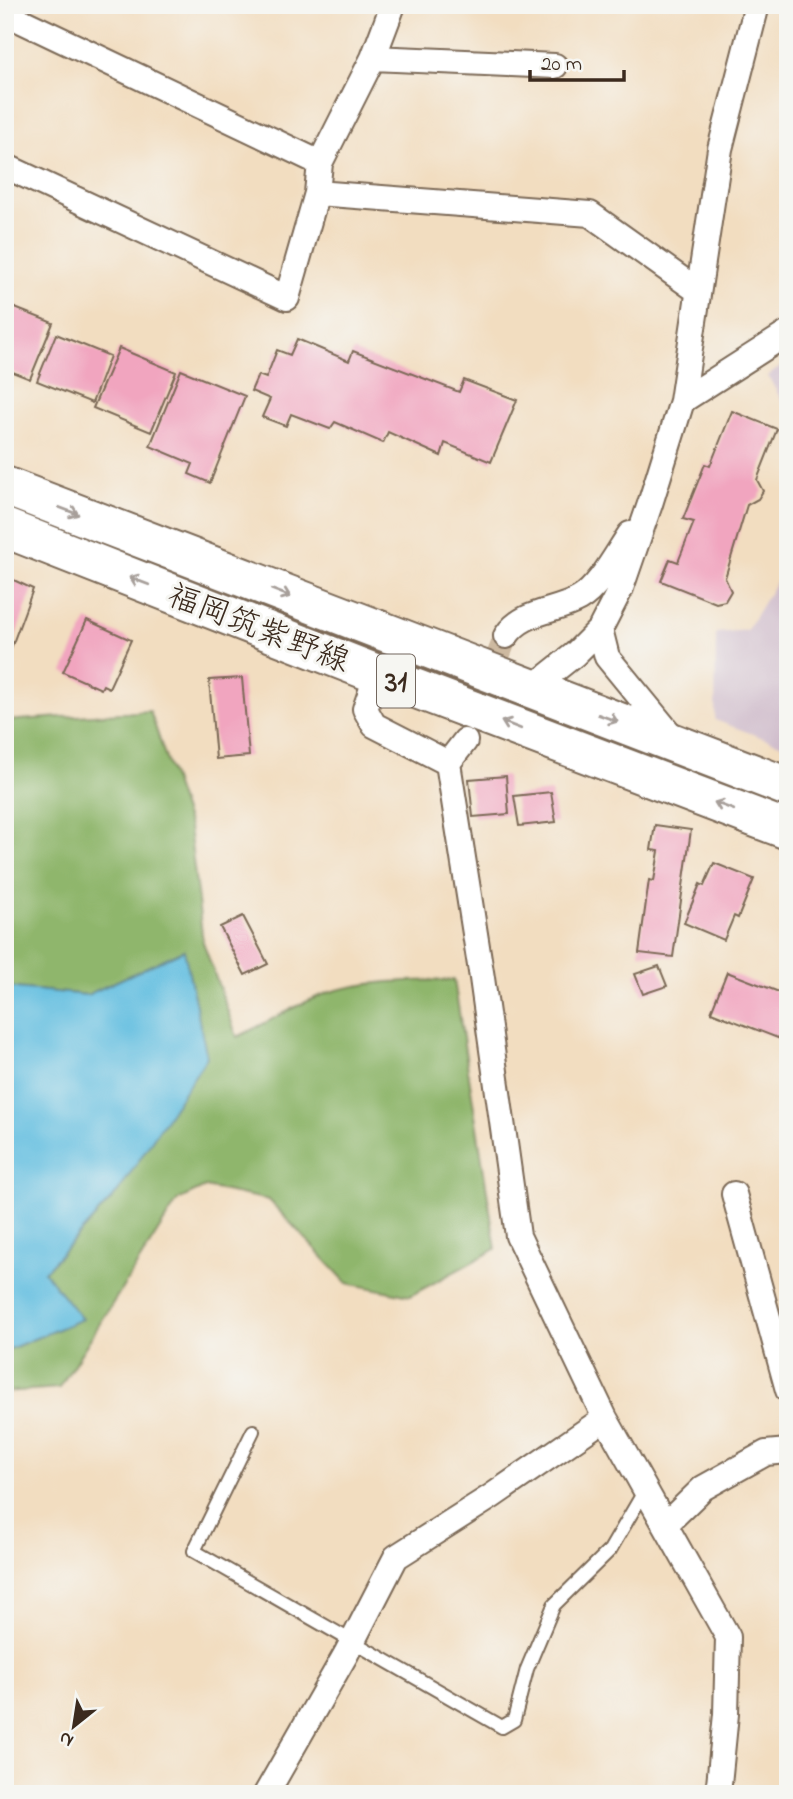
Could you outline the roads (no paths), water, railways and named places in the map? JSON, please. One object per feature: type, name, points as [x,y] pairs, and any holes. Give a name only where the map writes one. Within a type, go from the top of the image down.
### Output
[{"type":"main road","name":"福岡筑紫野線","points":[[5,486],[788,787]]},
{"type":"main road","name":"福岡筑紫野線","points":[[5,528],[377,674],[788,830]]},
{"type":"street","points":[[5,166],[287,298],[317,193],[320,163],[373,58],[393,5]]},
{"type":"street","points":[[531,690],[575,654],[600,629],[621,588],[650,504],[682,401],[720,149],[757,5]]},
{"type":"street","points":[[5,13],[320,163]]},
{"type":"street","points":[[373,58],[555,66]]},
{"type":"street","points":[[317,193],[590,214],[698,291]]},
{"type":"street","points":[[682,401],[788,333]]},
{"type":"street","points":[[506,636],[514,625],[523,619],[580,599],[596,584],[650,504]]},
{"type":"street","points":[[600,629],[607,657],[679,745]]},
{"type":"street","points":[[377,674],[365,709],[374,725],[449,763]]},
{"type":"street","points":[[465,741],[449,763],[518,1236],[605,1418],[729,1637],[726,1714],[718,1794]]},
{"type":"street","points":[[734,1194],[788,1391]]},
{"type":"street","points":[[265,1794],[352,1641],[396,1557],[492,1496],[605,1418]]},
{"type":"street","points":[[666,1524],[703,1488],[766,1453],[788,1451]]},
{"type":"lane","points":[[253,1431],[194,1551],[502,1727],[514,1720],[527,1669],[554,1605],[610,1550],[646,1489]]},
{"type":"water","points":[[184,950],[207,1057],[118,1192],[44,1272],[82,1319],[5,1351],[5,987],[87,995]]},
{"type":"tunnel","points":[[472,723],[506,636]]}]
